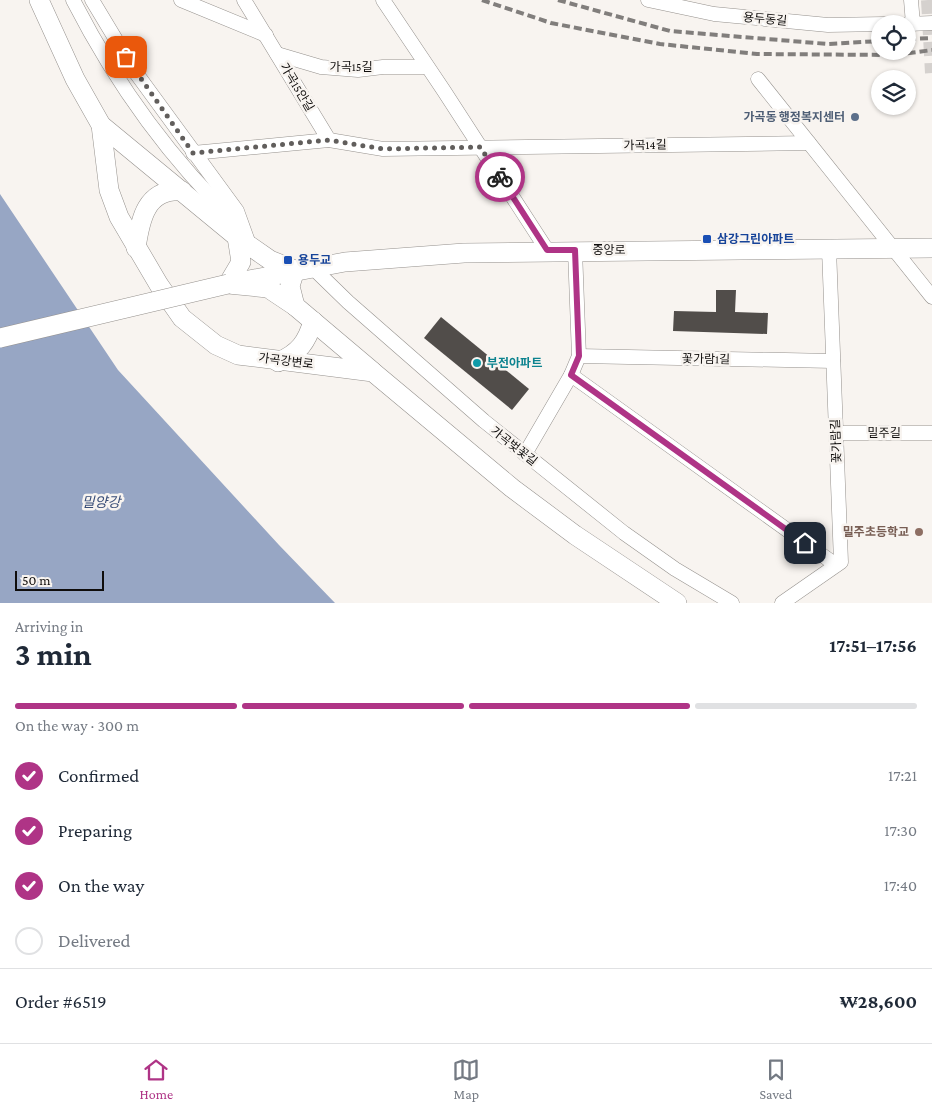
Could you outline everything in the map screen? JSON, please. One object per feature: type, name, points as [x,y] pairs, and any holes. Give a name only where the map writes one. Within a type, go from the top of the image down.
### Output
[{"type":"main road","name":"가곡강변로","points":[[39,0],[75,79],[101,125],[109,190],[119,217],[136,248],[182,318],[216,345],[238,355],[278,362],[373,372]]},
{"type":"main road","points":[[101,125],[182,191],[280,265],[304,269]]},
{"type":"main road","points":[[136,248],[139,221],[150,203],[158,195],[170,190],[182,191]]},
{"type":"main road","points":[[243,237],[241,262],[228,284],[268,288],[295,306],[512,488],[574,535],[677,603]]},
{"type":"main road","name":"중앙로","points":[[0,338],[228,284],[345,262],[464,253],[547,250],[932,248]]},
{"type":"main road","points":[[295,306],[290,286],[304,269]]},
{"type":"main road","points":[[278,362],[299,351],[308,337],[313,321]]},
{"type":"street","points":[[73,0],[122,84],[167,147],[243,237]]},
{"type":"street","points":[[92,0],[136,73],[237,211],[243,237]]},
{"type":"street","points":[[181,0],[266,35]]},
{"type":"street","name":"가곡15안길","points":[[244,0],[329,140]]},
{"type":"street","points":[[383,0],[547,250]]},
{"type":"street","name":"용두동길","points":[[648,0],[714,7],[828,25],[871,24]]},
{"type":"street","points":[[910,0],[910,15]]},
{"type":"street","points":[[916,24],[932,23]]},
{"type":"street","name":"가곡15길","points":[[277,54],[321,67],[358,70],[383,67],[427,67]]},
{"type":"street","points":[[758,79],[932,298]]},
{"type":"street","points":[[193,153],[329,140],[383,149],[480,147]]},
{"type":"street","name":"가곡14길","points":[[480,147],[809,143]]},
{"type":"street","name":"꽃가람길","points":[[829,249],[841,562],[836,565]]},
{"type":"street","points":[[524,454],[571,375],[579,356],[575,250]]},
{"type":"street","name":"가곡벚꽃길","points":[[304,269],[348,302],[484,421],[624,533],[675,569],[732,603]]},
{"type":"street","name":"꽃가람1길","points":[[579,356],[833,361]]},
{"type":"street","points":[[571,375],[836,565],[782,603]]},
{"type":"street","name":"밀주길","points":[[836,434],[932,433]]},
{"type":"water","name":"밀양강","points":[[0,194],[118,370],[335,603],[0,603]]},
{"type":"building","points":[[716,290],[736,290],[735,312],[768,313],[767,334],[673,331],[674,311],[716,312]]},
{"type":"building","name":"부전아파트","points":[[441,317],[529,389],[512,410],[424,338]]},
{"type":"tunnel","points":[[928,0],[932,73]]},
{"type":"railway","points":[[482,0],[551,23],[660,44],[757,54],[895,55],[932,50]]},
{"type":"railway","points":[[558,0],[670,31],[828,44],[871,42]]},
{"type":"railway","points":[[916,39],[932,38]]},
{"type":"way so far","points":[[126,57],[193,153],[329,140],[383,149],[480,147],[500,177]]},
{"type":"place","name":"가곡동 행정복지센터","points":[[855,117]]},
{"type":"place","name":"삼강그린아파트","points":[[707,239]]},
{"type":"place","name":"용두교","points":[[288,260]]},
{"type":"place","name":"부전아파트","points":[[477,363]]},
{"type":"place","name":"밀주초등학교","points":[[919,532]]},
{"type":"route","points":[[500,177],[547,250],[575,250],[579,356],[571,375],[805,543]]}]
